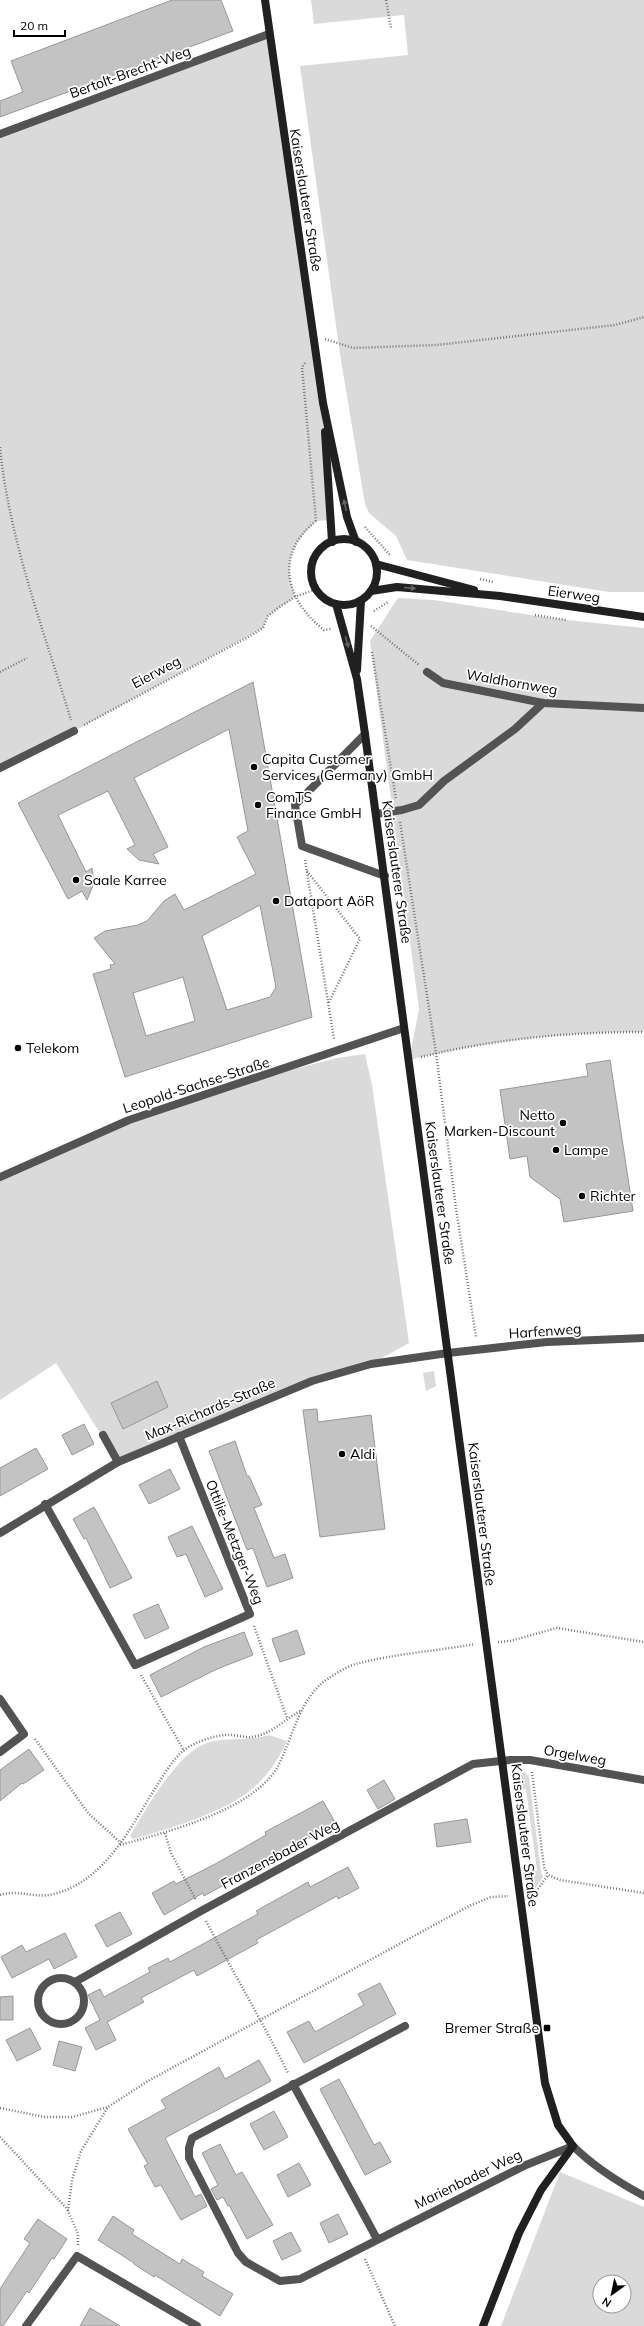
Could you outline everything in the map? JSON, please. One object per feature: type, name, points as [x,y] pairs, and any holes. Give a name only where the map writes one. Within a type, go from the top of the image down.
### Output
[{"type":"street","name":"Kaiserslauterer Straße","points":[[265,0],[323,403],[332,542]]},
{"type":"street","name":"Bertolt-Brecht-Weg","points":[[0,134],[269,34]]},
{"type":"street","name":"Kaiserslauterer Straße","points":[[323,403],[347,517],[356,542]]},
{"type":"street","points":[[348,540],[356,542],[365,547],[376,564],[377,574],[372,591],[361,601],[353,604],[336,604],[328,601],[316,589],[312,579],[313,562],[322,548],[332,542],[348,540]]},
{"type":"street","name":"Eierweg","points":[[376,564],[500,596]]},
{"type":"street","name":"Eierweg","points":[[372,591],[397,587],[500,596],[644,617]]},
{"type":"street","name":"Kaiserslauterer Straße","points":[[357,679],[358,628],[361,601]]},
{"type":"street","name":"Kaiserslauterer Straße","points":[[336,604],[357,679],[365,734],[545,2083],[558,2124],[573,2146]]},
{"type":"street","name":"Waldhornweg","points":[[427,672],[443,683],[543,703],[644,708]]},
{"type":"street","points":[[376,814],[398,811],[419,805],[444,781],[515,730],[543,703]]},
{"type":"street","points":[[0,768],[74,731]]},
{"type":"street","points":[[365,734],[295,805],[302,846],[385,876]]},
{"type":"street","name":"Leopold-Sachse-Straße","points":[[0,1177],[129,1120],[404,1028]]},
{"type":"street","name":"Harfenweg","points":[[448,1352],[547,1342],[644,1338]]},
{"type":"street","name":"Max-Richards-Straße","points":[[0,1533],[45,1504],[118,1462],[312,1381],[371,1364],[448,1352]]},
{"type":"street","points":[[103,1435],[118,1462]]},
{"type":"street","name":"Ottilie-Metzger-Weg","points":[[135,1665],[250,1614],[179,1436]]},
{"type":"street","points":[[45,1504],[135,1665]]},
{"type":"street","points":[[0,1699],[24,1734],[0,1752]]},
{"type":"street","name":"Orgelweg","points":[[502,1760],[530,1760],[644,1780]]},
{"type":"street","name":"Franzensbader Weg","points":[[75,1982],[201,1911],[473,1764],[502,1760]]},
{"type":"street","points":[[60,1979],[75,1982],[82,1995],[82,2010],[72,2021],[65,2024],[50,2022],[40,2011],[38,1996],[41,1990],[52,1980],[60,1979]]},
{"type":"street","name":"Marienbader Weg","points":[[405,2026],[192,2138],[189,2148],[189,2158],[238,2253],[246,2262],[280,2281],[300,2279],[376,2239],[534,2162],[573,2146]]},
{"type":"street","points":[[294,2084],[376,2239]]},
{"type":"street","points":[[483,2326],[519,2233],[541,2190],[573,2146],[589,2162],[611,2178],[644,2196]]},
{"type":"street","points":[[26,2326],[78,2256],[197,2326]]},
{"type":"path","points":[[386,0],[391,28]]},
{"type":"path","points":[[343,630],[324,630],[312,621],[295,597],[288,577],[291,556],[302,535],[316,521],[302,367],[325,339],[353,348],[436,345],[615,325],[644,317]]},
{"type":"path","points":[[0,447],[4,486],[21,552],[74,731]]},
{"type":"path","name":"Eierweg","points":[[74,731],[250,636],[263,628],[268,616],[295,597],[316,589]]},
{"type":"path","points":[[358,628],[365,627],[374,610],[390,600]]},
{"type":"path","points":[[367,622],[368,630]]},
{"type":"path","points":[[367,622],[427,672]]},
{"type":"path","points":[[371,646],[436,1053],[456,1208],[478,1349]]},
{"type":"path","points":[[0,672],[27,658]]},
{"type":"path","points":[[302,846],[336,1052]]},
{"type":"path","points":[[306,871],[360,939],[328,1004]]},
{"type":"path","points":[[409,1060],[436,1053],[516,1038],[593,1032],[644,1032]]},
{"type":"path","points":[[250,1614],[287,1718]]},
{"type":"path","points":[[120,1844],[165,1833],[242,1802],[262,1787],[277,1767],[302,1710],[328,1679],[355,1664],[486,1642],[510,1641],[556,1628],[644,1642]]},
{"type":"path","points":[[135,1665],[184,1751]]},
{"type":"path","points":[[0,1891],[1,1895],[54,1894],[82,1882],[99,1868],[120,1844],[161,1779],[184,1751],[211,1739],[230,1735],[251,1738],[271,1732],[287,1718],[302,1710]]},
{"type":"path","points":[[24,1734],[33,1738],[88,1813],[120,1844]]},
{"type":"path","points":[[530,1760],[544,1867],[548,1875],[560,1880],[644,1894]]},
{"type":"path","points":[[0,2108],[21,2114],[72,2117],[108,2107],[148,2081],[261,2018],[469,1906],[491,1897],[535,1893],[548,1875]]},
{"type":"path","points":[[238,1981],[261,2018],[294,2084]]},
{"type":"path","points":[[68,2211],[72,2180],[81,2151],[108,2107]]},
{"type":"path","points":[[0,2137],[68,2211],[78,2234],[78,2256]]},
{"type":"path","points":[[361,2248],[377,2290],[395,2326]]},
{"type":"shaded area","points":[[311,0],[644,0],[644,592],[609,592],[407,560],[396,536],[369,513],[365,504],[340,354],[300,66],[408,55],[404,15],[314,24]]},
{"type":"shaded area","points":[[269,34],[323,403],[331,520],[316,521],[300,539],[291,556],[290,564],[291,585],[295,597],[268,616],[263,628],[74,731],[0,767],[0,134]]},
{"type":"shaded area","points":[[398,598],[434,600],[557,619],[644,628],[644,1032],[614,1032],[526,1039],[438,1053],[409,1060],[419,1009],[370,641]]},
{"type":"shaded area","points":[[365,1054],[372,1085],[409,1343],[371,1364],[312,1381],[118,1462],[56,1363],[0,1400],[0,1177],[129,1120],[260,1078],[337,1058]]},
{"type":"shaded area","points":[[434,1371],[436,1386],[426,1391],[423,1373]]},
{"type":"shaded area","points":[[269,1735],[287,1741],[274,1765],[262,1780],[248,1792],[217,1810],[188,1822],[133,1839],[130,1836],[171,1773],[181,1761],[192,1752],[202,1745],[210,1742]]},
{"type":"shaded area","points":[[525,1772],[529,1777],[541,1872],[543,1877],[534,1890],[531,1890],[529,1872],[537,1871],[526,1789],[519,1790],[518,1776],[520,1773]]},
{"type":"shaded area","points":[[560,2172],[644,2207],[644,2326],[501,2326]]},
{"type":"building","points":[[172,0],[221,0],[233,31],[0,117],[0,101],[23,92],[11,61]]},
{"type":"building","name":"Saale Karree","points":[[253,682],[312,1017],[125,1077],[93,974],[111,969],[110,965],[115,964],[94,938],[105,931],[138,925],[147,921],[164,901],[175,894],[184,910],[256,874],[237,837],[248,831],[229,729],[134,778],[168,847],[153,854],[159,864],[139,860],[127,849],[135,845],[108,791],[58,815],[86,872],[92,868],[94,883],[87,900],[82,891],[68,899],[18,803]],"holes":[[[260,905],[276,987],[270,997],[227,1010],[202,936]],[[183,977],[195,1021],[146,1036],[133,993]]]},
{"type":"building","name":"Netto Marken-Discount","points":[[610,1060],[633,1211],[564,1222],[560,1199],[530,1177],[527,1156],[510,1159],[500,1090],[588,1076],[586,1064]]},
{"type":"building","points":[[157,1381],[168,1407],[123,1429],[111,1403]]},
{"type":"building","name":"Aldi","points":[[317,1409],[318,1422],[371,1415],[385,1529],[320,1537],[303,1410]]},
{"type":"building","points":[[84,1424],[94,1444],[72,1455],[62,1435]]},
{"type":"building","points":[[235,1441],[247,1476],[249,1476],[262,1505],[254,1508],[274,1558],[285,1554],[293,1578],[267,1587],[253,1548],[247,1550],[209,1451]]},
{"type":"building","points":[[36,1448],[48,1469],[0,1496],[0,1468]]},
{"type":"building","points":[[170,1469],[180,1489],[149,1504],[139,1485]]},
{"type":"building","points":[[94,1507],[132,1578],[110,1588],[86,1538],[84,1539],[73,1519]]},
{"type":"building","points":[[192,1526],[223,1589],[205,1597],[186,1554],[177,1557],[168,1537]]},
{"type":"building","points":[[158,1604],[169,1628],[145,1639],[133,1615]]},
{"type":"building","points":[[297,1630],[305,1654],[280,1662],[272,1639]]},
{"type":"building","points":[[244,1632],[253,1655],[217,1669],[161,1697],[150,1675],[204,1647]]},
{"type":"building","points":[[29,1749],[44,1770],[23,1784],[22,1783],[0,1801],[0,1770]]},
{"type":"building","points":[[384,1780],[395,1799],[378,1809],[367,1790]]},
{"type":"building","points":[[323,1801],[336,1824],[262,1863],[263,1865],[241,1877],[240,1876],[204,1896],[203,1893],[164,1915],[152,1893],[174,1881],[176,1884],[217,1863],[266,1835],[265,1832]]},
{"type":"building","points":[[467,1819],[471,1842],[437,1847],[434,1824]]},
{"type":"building","points":[[348,1867],[359,1888],[338,1899],[337,1896],[256,1940],[258,1943],[197,1976],[194,1970],[141,1998],[144,2002],[107,2022],[116,2040],[96,2050],[85,2028],[100,2020],[88,1995],[100,1989],[104,1997],[150,1972],[148,1968],[168,1958],[170,1962],[258,1914],[256,1911],[308,1882],[310,1887]]},
{"type":"building","points":[[120,1912],[132,1934],[107,1947],[95,1925]]},
{"type":"building","points":[[65,1933],[77,1957],[54,1969],[49,1959],[12,1978],[1,1957],[22,1945],[26,1952]]},
{"type":"building","points":[[380,1983],[396,2014],[304,2063],[287,2032],[309,2021],[315,2032],[364,2005],[358,1994]]},
{"type":"building","points":[[13,1996],[13,2020],[0,2020],[0,1997]]},
{"type":"building","points":[[30,2028],[41,2049],[17,2061],[6,2040]]},
{"type":"building","points":[[59,2041],[82,2047],[75,2071],[53,2065]]},
{"type":"building","points":[[259,2060],[271,2081],[165,2138],[195,2197],[201,2194],[207,2206],[181,2220],[161,2185],[155,2187],[144,2166],[148,2164],[128,2129],[166,2108],[161,2100],[219,2067],[225,2079]]},
{"type":"building","points":[[339,2079],[374,2145],[380,2142],[391,2162],[365,2175],[320,2089]]},
{"type":"building","points":[[274,2111],[288,2137],[264,2150],[250,2124]]},
{"type":"building","points":[[220,2144],[236,2175],[242,2172],[273,2225],[247,2239],[229,2205],[228,2206],[223,2197],[217,2200],[211,2189],[218,2185],[202,2153]]},
{"type":"building","points":[[299,2163],[311,2185],[288,2197],[277,2175]]},
{"type":"building","points":[[338,2214],[348,2234],[329,2243],[320,2223]]},
{"type":"building","points":[[113,2216],[134,2230],[132,2234],[180,2264],[182,2259],[204,2272],[202,2276],[233,2294],[220,2316],[155,2275],[154,2277],[98,2240]]},
{"type":"building","points":[[38,2219],[67,2239],[54,2259],[52,2258],[29,2293],[27,2291],[3,2326],[0,2326],[0,2289],[30,2243],[24,2239]]},
{"type":"building","points":[[291,2232],[301,2251],[282,2260],[273,2241]]},
{"type":"building","points":[[90,2308],[120,2326],[80,2326]]},
{"type":"place","name":"Capita Customer Services (Germany) GmbH","points":[[254,767]]},
{"type":"place","name":"ComTS Finance GmbH","points":[[258,805]]},
{"type":"place","name":"Saale Karree","points":[[76,880]]},
{"type":"place","name":"Dataport AöR","points":[[276,901]]},
{"type":"place","name":"Telekom","points":[[18,1048]]},
{"type":"place","name":"Netto Marken-Discount","points":[[563,1123]]},
{"type":"place","name":"Lampe","points":[[556,1150]]},
{"type":"place","name":"Richter","points":[[582,1196]]},
{"type":"place","name":"Aldi","points":[[342,1454]]},
{"type":"place","name":"Bremer Straße","points":[[547,2028]]}]
